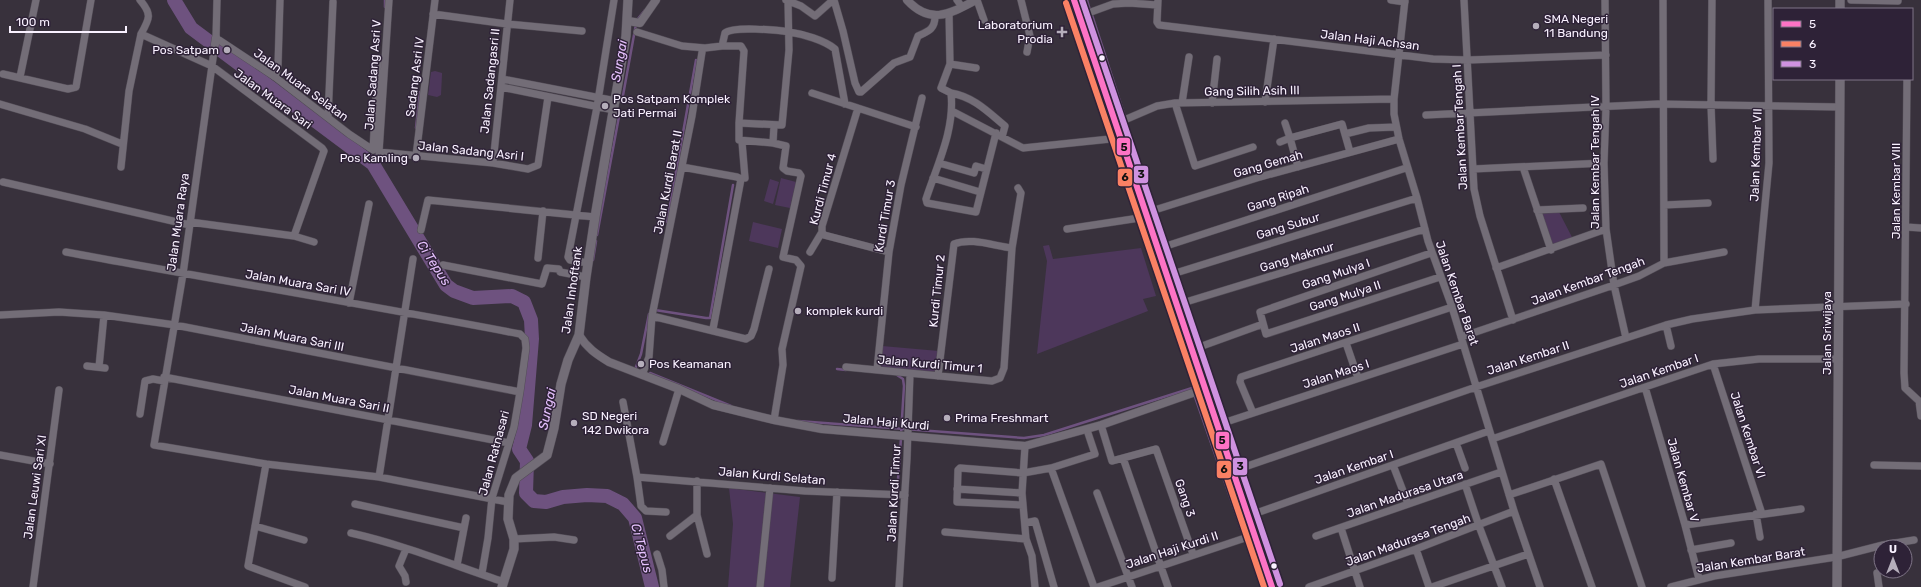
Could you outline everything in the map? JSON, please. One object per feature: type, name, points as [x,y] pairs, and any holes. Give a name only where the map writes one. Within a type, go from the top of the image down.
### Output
[{"type":"main road","name":"Jalan Inhoftank","points":[[501,582],[514,549],[514,539],[501,500],[516,478],[547,455],[551,445],[561,384],[568,360],[579,335],[595,217],[615,106],[628,21],[628,0]]},
{"type":"main road","points":[[1074,0],[1204,389],[1221,423],[1233,471],[1272,587]]},
{"type":"main road","name":"Jalan Sriwijaya","points":[[1837,587],[1836,557],[1840,359],[1840,80]]},
{"type":"street","points":[[20,78],[36,0]]},
{"type":"street","points":[[3,74],[68,89],[76,87],[91,0]]},
{"type":"street","points":[[121,167],[122,144],[129,91],[149,15],[148,10],[140,0]]},
{"type":"street","name":"Jalan Muara Raya","points":[[217,0],[216,41],[183,274],[154,445],[266,464]]},
{"type":"street","points":[[275,77],[278,65],[280,0]]},
{"type":"street","name":"Jalan Sadang Asri V","points":[[378,149],[389,0]]},
{"type":"street","name":"Sadang Asri IV","points":[[416,156],[435,0]]},
{"type":"street","name":"Jalan Sadangasri II","points":[[493,164],[510,0]]},
{"type":"street","points":[[588,263],[570,260],[568,257],[597,107],[614,0]]},
{"type":"street","points":[[628,21],[640,23],[656,0]]},
{"type":"street","points":[[739,123],[782,125],[789,32],[787,0],[801,6],[815,16],[833,0],[844,31],[855,83],[859,92],[861,92],[894,64],[910,57],[918,36],[931,30],[935,24],[935,16]]},
{"type":"street","points":[[907,0],[922,11],[935,16],[949,14],[959,4],[976,0],[984,20]]},
{"type":"street","points":[[1021,0],[1030,36],[1027,52]]},
{"type":"street","points":[[1391,0],[1405,1]]},
{"type":"street","name":"Jalan Kembar Tengah I","points":[[1464,0],[1474,189],[1480,216],[1513,320]]},
{"type":"street","name":"Jalan Kembar Tengah IV","points":[[1605,0],[1606,107],[1604,163],[1606,229],[1614,285],[1626,338]]},
{"type":"street","points":[[1663,0],[1662,104],[1664,263]]},
{"type":"street","points":[[1712,0],[1711,105],[1713,159]]},
{"type":"street","name":"Jalan Kembar VII","points":[[1756,310],[1769,163],[1768,0]]},
{"type":"street","points":[[1852,0],[1898,3]]},
{"type":"street","name":"Jalan Kembar Barat","points":[[1405,1],[1394,99],[1396,127],[1406,168],[1417,198],[1422,230],[1452,307],[1538,587]]},
{"type":"street","points":[[328,117],[333,2]]},
{"type":"street","points":[[1080,16],[1113,4],[1157,3]]},
{"type":"street","name":"Jalan Haji Achsan","points":[[1157,3],[1157,22],[1159,25],[1433,59],[1468,60],[1606,55]]},
{"type":"street","points":[[433,14],[507,24],[582,30]]},
{"type":"street","points":[[949,14],[950,64],[941,88],[977,102],[1005,126],[999,135],[986,169],[975,212],[926,201],[948,137],[952,111],[951,93]]},
{"type":"street","points":[[722,46],[725,33],[730,30],[789,32],[835,49],[845,104]]},
{"type":"street","points":[[637,32],[682,46],[705,48],[741,46],[744,51],[739,138],[742,142],[745,178]]},
{"type":"street","name":"Jalan Muara Sari","points":[[144,36],[212,66],[322,148],[324,151],[294,236]]},
{"type":"street","points":[[1265,102],[1274,39]]},
{"type":"street","name":"Jalan Muara Selatan","points":[[216,41],[275,77],[349,134],[378,149]]},
{"type":"street","name":"Jalan Kurdi Barat II","points":[[642,375],[649,357],[652,316],[682,167],[702,52]]},
{"type":"street","points":[[1189,57],[1179,103],[1195,166],[1253,147]]},
{"type":"street","points":[[378,58],[378,149]]},
{"type":"street","points":[[1212,102],[1217,59]]},
{"type":"street","points":[[950,64],[976,68]]},
{"type":"street","points":[[502,79],[598,98],[615,106]]},
{"type":"street","name":"Jalan Kembar VIII","points":[[1908,80],[1905,386],[1908,392],[1919,401],[1921,416]]},
{"type":"street","points":[[501,87],[597,107],[615,106]]},
{"type":"street","points":[[812,93],[916,127]]},
{"type":"street","name":"Jalan Sadang Asri I","points":[[378,149],[416,156],[528,169],[538,165],[548,97]]},
{"type":"street","name":"Kurdi Timur 3","points":[[877,370],[889,252],[901,185],[922,98]]},
{"type":"street","name":"Gang Silih Asih III","points":[[1115,124],[1157,106],[1179,103],[1394,99]]},
{"type":"street","points":[[0,104],[85,129],[122,144]]},
{"type":"street","points":[[1426,115],[1662,104],[1840,107]]},
{"type":"street","name":"Kurdi Timur 4","points":[[858,108],[822,226],[822,232],[824,235],[889,252]]},
{"type":"street","points":[[952,111],[1023,148],[1120,138]]},
{"type":"street","points":[[1285,122],[1298,167]]},
{"type":"street","points":[[1280,142],[1342,124],[1350,152]]},
{"type":"street","points":[[773,142],[774,125]]},
{"type":"street","points":[[1344,134],[1369,128],[1396,127]]},
{"type":"street","name":"Gang Gemah","points":[[1067,229],[1145,215],[1298,167],[1399,139]]},
{"type":"street","points":[[742,142],[773,142],[787,147],[784,170],[799,173],[801,176],[783,257],[796,260],[801,266],[782,349],[784,365],[774,418]]},
{"type":"street","points":[[939,163],[974,173],[976,166],[986,169]]},
{"type":"street","points":[[1473,169],[1604,163]]},
{"type":"street","points":[[682,167],[737,177],[741,180],[713,329]]},
{"type":"street","points":[[1522,167],[1551,250]]},
{"type":"street","name":"Gang Ripah","points":[[1157,249],[1406,168]]},
{"type":"street","points":[[933,178],[980,192]]},
{"type":"street","points":[[3,182],[190,223],[294,236],[314,242]]},
{"type":"street","name":"Jalan Kurdi Timur 1","points":[[846,367],[992,381],[1000,378],[1004,368],[1012,248],[1021,193],[1018,188]]},
{"type":"street","name":"Gang Subur","points":[[1166,276],[1417,198]]},
{"type":"street","points":[[421,230],[428,200],[595,217]]},
{"type":"street","points":[[1664,205],[1708,203]]},
{"type":"street","points":[[349,303],[369,204]]},
{"type":"street","points":[[1537,210],[1582,208]]},
{"type":"street","points":[[538,258],[543,211]]},
{"type":"street","points":[[1906,228],[1921,228]]},
{"type":"street","points":[[1496,268],[1551,250],[1606,229]]},
{"type":"street","name":"Gang Makmur","points":[[1176,306],[1422,230]]},
{"type":"street","points":[[810,252],[822,232]]},
{"type":"street","name":"Kurdi Timur 2","points":[[938,376],[954,244],[960,242],[980,243],[1012,248]]},
{"type":"street","name":"Jalan Muara Sari IV","points":[[66,252],[183,274],[406,312],[520,334],[525,339]]},
{"type":"street","name":"Jalan Kembar Tengah","points":[[1462,341],[1513,320],[1638,276],[1664,263],[1724,252]]},
{"type":"street","name":"Gang Mulya I","points":[[1263,324],[1260,312],[1432,253]]},
{"type":"street","points":[[380,477],[414,259]]},
{"type":"street","points":[[443,265],[542,284],[547,268],[559,269],[560,272],[586,277]]},
{"type":"street","points":[[652,316],[713,329],[746,339],[751,336],[769,269]]},
{"type":"street","name":"Gang Mulya II","points":[[1263,324],[1266,334],[1440,277]]},
{"type":"street","name":"Jalan Kembar II","points":[[1233,471],[1476,387],[1666,325],[1692,319],[1756,310],[1839,308],[1906,304]]},
{"type":"street","name":"Jalan Maos II","points":[[1253,413],[1240,382],[1242,377],[1452,307]]},
{"type":"street","name":"Jalan Muara Sari III","points":[[0,316],[59,312],[104,315],[175,325],[520,392]]},
{"type":"street","points":[[87,366],[102,367],[104,315]]},
{"type":"street","points":[[1191,350],[1263,324]]},
{"type":"street","points":[[1666,325],[1671,346]]},
{"type":"street","name":"Jalan Haji Kurdi","points":[[579,335],[585,345],[593,353],[609,362],[718,406],[822,429],[908,432],[1025,446],[1087,430],[1204,389]]},
{"type":"street","name":"Jalan Ratnasari","points":[[482,573],[488,538],[501,500],[509,443],[514,427],[520,392],[526,348],[525,339]]},
{"type":"street","name":"Jalan Maos I","points":[[1221,423],[1358,378],[1462,341]]},
{"type":"street","points":[[1346,343],[1358,378]]},
{"type":"street","name":"Jalan Kembar I","points":[[1492,439],[1713,364],[1759,359],[1840,359]]},
{"type":"street","name":"Jalan Kembar VI","points":[[1713,364],[1759,514],[1760,537]]},
{"type":"street","name":"Jalan Kurdi Timur","points":[[899,587],[905,495],[910,374]]},
{"type":"street","name":"Jalan Muara Sari II","points":[[140,414],[145,381],[164,379],[509,443]]},
{"type":"street","name":"Jalan Kembar V","points":[[1645,387],[1699,579]]},
{"type":"street","points":[[663,442],[679,389]]},
{"type":"street","name":"Jalan Leuwi Sari XI","points":[[33,587],[59,390]]},
{"type":"street","points":[[623,402],[642,509],[666,512]]},
{"type":"street","points":[[1102,425],[1112,461],[1123,458],[1168,587]]},
{"type":"street","points":[[1023,505],[957,502],[959,469],[1023,472],[1051,468],[1094,454],[1087,430]]},
{"type":"street","name":"Jalan Kembar I","points":[[1248,516],[1489,431]]},
{"type":"street","points":[[1456,443],[1465,468]]},
{"type":"street","points":[[1025,446],[1022,493],[1026,539],[1032,556],[1035,587]]},
{"type":"street","name":"Gang 3","points":[[1123,458],[1156,449],[1193,554]]},
{"type":"street","points":[[0,454],[50,464]]},
{"type":"street","points":[[305,587],[248,566],[266,464],[380,477],[501,500]]},
{"type":"street","points":[[1509,495],[1601,464],[1642,587]]},
{"type":"street","points":[[1393,465],[1408,504]]},
{"type":"street","points":[[1874,466],[1921,466]]},
{"type":"street","points":[[1051,468],[1094,587]]},
{"type":"street","name":"Jalan Madurasa Utara","points":[[1316,536],[1502,472]]},
{"type":"street","name":"Jalan Kurdi Selatan","points":[[637,477],[770,488],[905,495]]},
{"type":"street","points":[[1554,479],[1592,587]]},
{"type":"street","points":[[697,481],[697,514],[707,554]]},
{"type":"street","points":[[1466,484],[1479,526],[1502,587]]},
{"type":"street","points":[[760,587],[770,488]]},
{"type":"street","points":[[957,489],[1022,493]]},
{"type":"street","points":[[832,578],[837,492]]},
{"type":"street","points":[[1097,493],[1132,587]]},
{"type":"street","points":[[355,504],[464,528]]},
{"type":"street","points":[[1685,525],[1801,509]]},
{"type":"street","name":"Jalan Madurasa Tengah","points":[[1309,587],[1355,572],[1479,526],[1514,511]]},
{"type":"street","points":[[670,536],[697,514]]},
{"type":"street","points":[[457,565],[466,518]]},
{"type":"street","points":[[1025,523],[1035,521],[1054,587]]},
{"type":"street","points":[[256,526],[304,540]]},
{"type":"street","points":[[1341,528],[1360,587]]},
{"type":"street","points":[[945,532],[1026,539]]},
{"type":"street","points":[[351,533],[406,548],[482,573],[501,582]]},
{"type":"street","name":"Jalan Haji Kurdi II","points":[[1098,587],[1193,554],[1254,535]]},
{"type":"street","points":[[514,539],[554,537],[574,540]]},
{"type":"street","name":"Jalan Kembar Barat","points":[[1671,587],[1688,585],[1699,579],[1836,557],[1882,545],[1914,540]]},
{"type":"street","points":[[1691,550],[1731,543]]},
{"type":"street","points":[[406,548],[399,566],[405,576],[406,582]]},
{"type":"street","points":[[1416,549],[1429,587]]},
{"type":"street","points":[[657,554],[662,570],[664,587]]},
{"type":"street","points":[[1432,587],[1528,554]]},
{"type":"shaded area","points":[[435,71],[442,73],[441,95],[437,97],[428,95],[431,72]]},
{"type":"shaded area","points":[[781,178],[796,182],[790,208],[775,205]]},
{"type":"shaded area","points":[[770,179],[779,182],[773,204],[764,201]]},
{"type":"shaded area","points":[[1559,212],[1574,241],[1552,249],[1539,214]]},
{"type":"shaded area","points":[[753,222],[782,229],[778,248],[749,241]]},
{"type":"shaded area","points":[[1049,245],[1053,259],[1141,248],[1156,296],[1143,299],[1148,311],[1037,354],[1047,261],[1043,246]]},
{"type":"shaded area","points":[[882,346],[939,351],[937,374],[880,369]]},
{"type":"shaded area","points":[[729,488],[800,497],[790,587],[728,587],[733,524]]},
{"type":"waterway","name":"Ci Tepus","points":[[174,0],[191,28],[373,164],[446,285],[454,291],[473,298],[512,296],[524,302],[531,320],[532,339],[525,425],[519,449],[527,461],[526,493],[534,501],[546,502],[563,497],[587,495],[607,496],[623,504],[635,518],[652,587]]},
{"type":"waterway","points":[[385,0],[385,7]]},
{"type":"waterway","points":[[1087,0],[1090,10]]},
{"type":"waterway","points":[[637,20],[645,10]]},
{"type":"waterway","points":[[1092,15],[1125,117]]},
{"type":"waterway","name":"Sungai","points":[[622,101],[636,24]]},
{"type":"waterway","points":[[667,222],[696,60]]},
{"type":"waterway","points":[[416,128],[420,92]]},
{"type":"waterway","name":"Sungai","points":[[597,235],[620,111]]},
{"type":"waterway","points":[[1126,122],[1154,209]]},
{"type":"waterway","points":[[373,164],[376,154]]},
{"type":"waterway","points":[[655,310],[710,318],[733,185]]},
{"type":"waterway","points":[[1155,212],[1166,245]]},
{"type":"waterway","name":"Sungai","points":[[593,260],[596,241]]},
{"type":"waterway","points":[[1167,247],[1176,272]]},
{"type":"waterway","points":[[1176,274],[1186,301]]},
{"type":"waterway","points":[[1186,303],[1201,345]]},
{"type":"waterway","points":[[636,367],[641,354],[649,314]]},
{"type":"waterway","points":[[1201,348],[1242,466]]},
{"type":"waterway","points":[[837,369],[846,370]]},
{"type":"waterway","points":[[650,373],[731,406]]},
{"type":"waterway","points":[[897,375],[903,379],[904,386],[901,434]]},
{"type":"waterway","points":[[798,421],[1024,438],[1044,435],[1192,388],[1193,391]]},
{"type":"waterway","points":[[1194,394],[1244,537]]},
{"type":"waterway","points":[[897,493],[901,438]]},
{"type":"waterway","points":[[1243,470],[1258,511]]},
{"type":"waterway","points":[[1259,514],[1282,587]]},
{"type":"waterway","points":[[1245,540],[1261,587]]},
{"type":"transit line","name":"5","points":[[1074,0],[1272,587]]},
{"type":"transit line","name":"3","points":[[1082,0],[1280,584]]},
{"type":"transit line","name":"6","points":[[1066,3],[1264,587]]},
{"type":"place","name":"SMA Negeri 11 Bandung","points":[[1536,26]]},
{"type":"place","name":"Laboratorium Prodia","points":[[1062,32]]},
{"type":"place","name":"Pos Satpam","points":[[227,50]]},
{"type":"place","name":"Pos Satpam Komplek Jati Permai","points":[[605,106]]},
{"type":"place","name":"Pos Kamling","points":[[416,158]]},
{"type":"place","name":"komplek kurdi","points":[[798,311]]},
{"type":"place","name":"Pos Keamanan","points":[[641,364]]},
{"type":"place","name":"Prima Freshmart","points":[[947,418]]},
{"type":"place","name":"SD Negeri 142 Dwikora","points":[[574,423]]}]
